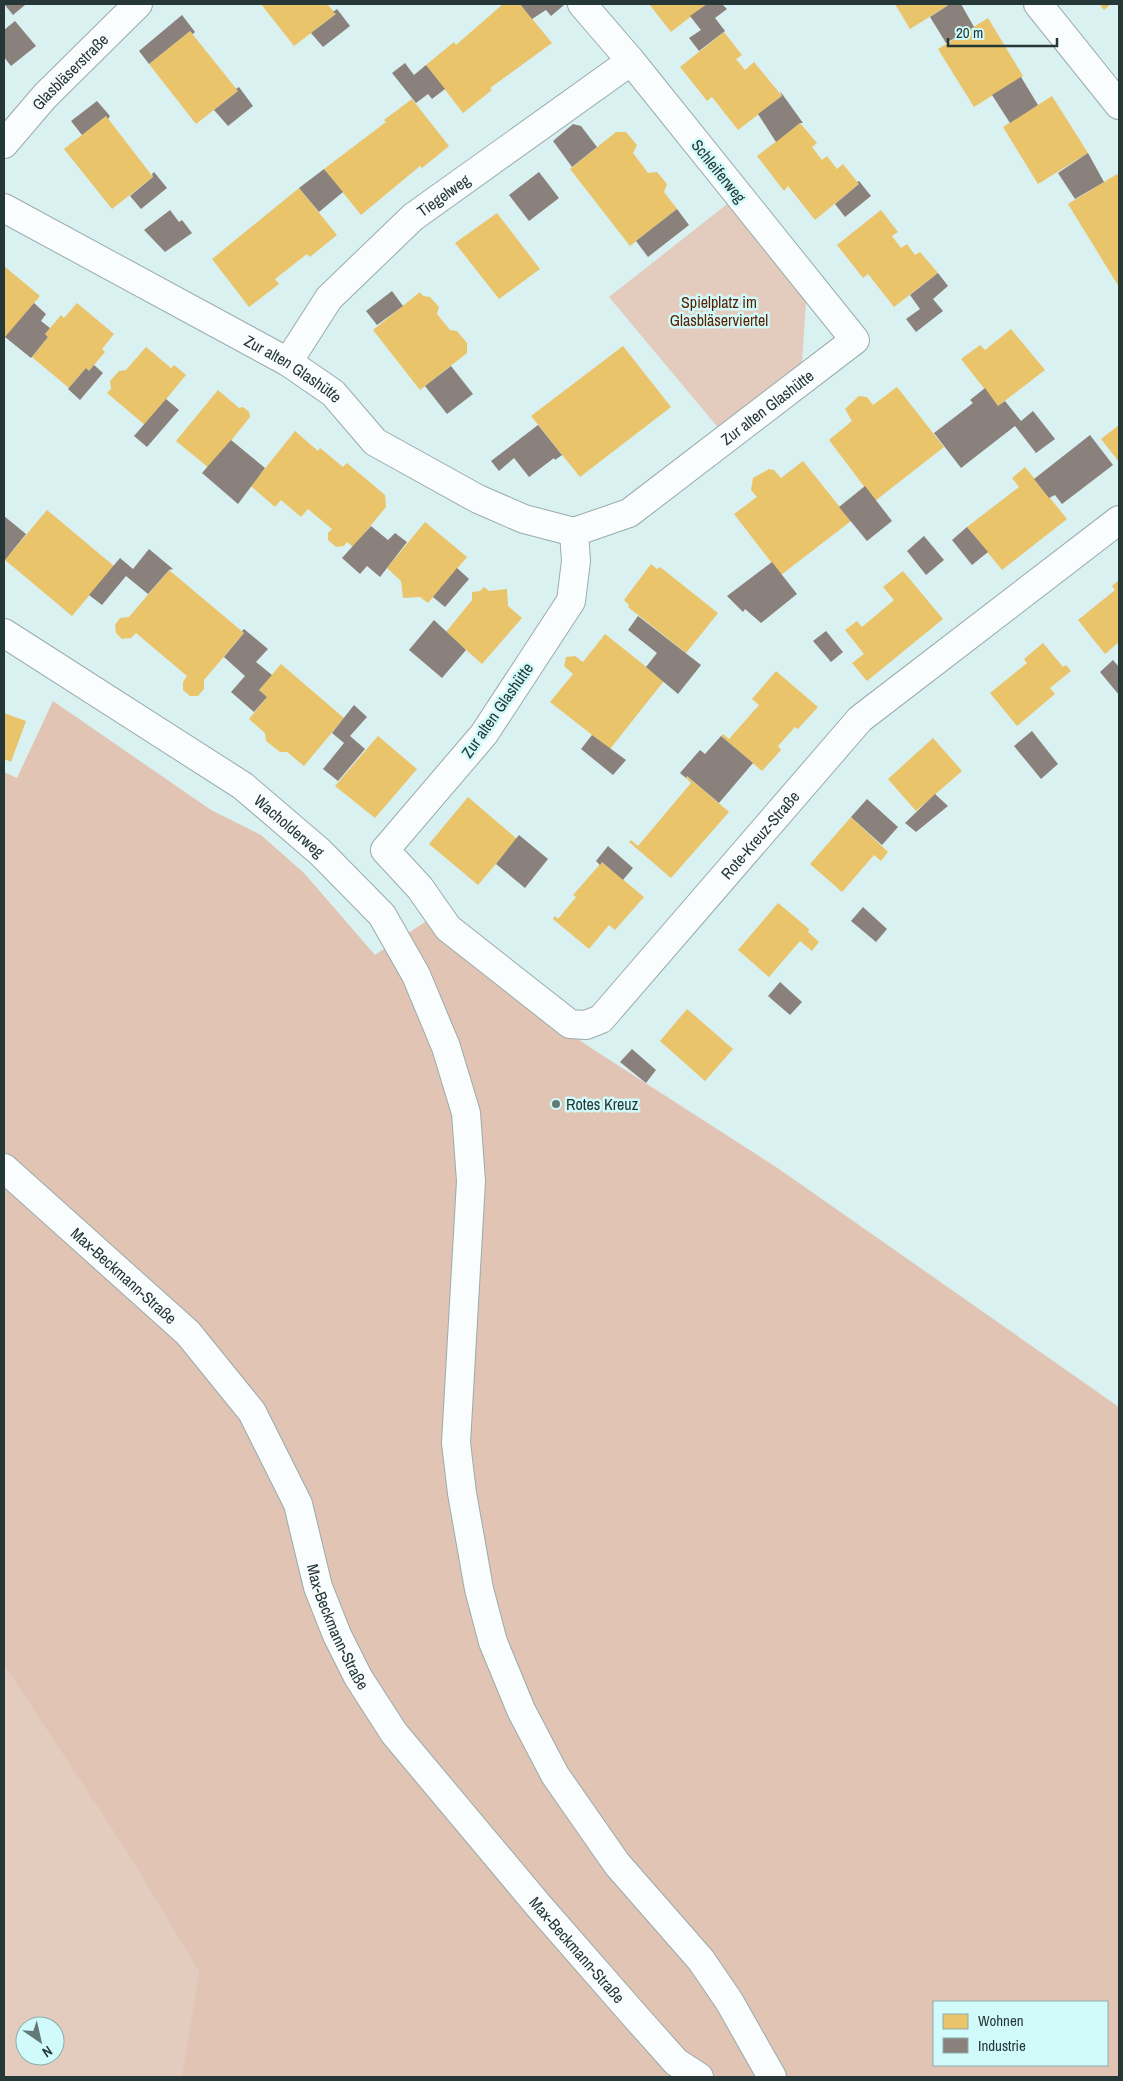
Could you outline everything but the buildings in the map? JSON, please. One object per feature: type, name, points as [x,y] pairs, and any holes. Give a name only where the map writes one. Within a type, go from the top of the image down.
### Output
[{"type":"street","name":"Glasbläserstraße","points":[[4,144],[45,96],[138,4]]},
{"type":"street","name":"Schleiferweg","points":[[582,4],[631,61],[855,340]]},
{"type":"street","points":[[1038,4],[1119,105]]},
{"type":"street","name":"Tiegelweg","points":[[288,362],[328,298],[413,217],[631,61]]},
{"type":"street","name":"Zur alten Glashütte","points":[[4,208],[288,362],[333,393],[375,442],[478,499],[524,519],[574,532],[629,513],[855,340]]},
{"type":"street","name":"Rote-Kreuz-Straße","points":[[420,888],[448,928],[570,1024],[586,1025],[601,1018],[860,719],[1119,520]]},
{"type":"street","name":"Zur alten Glashütte","points":[[420,888],[385,850],[484,734],[571,601],[576,560],[574,532]]},
{"type":"street","name":"Wacholderweg","points":[[4,633],[243,786],[320,852],[382,916],[416,975],[446,1047],[466,1114],[471,1181],[456,1443],[462,1493],[479,1589],[493,1642],[521,1710],[555,1775],[574,1805],[617,1864],[701,1960],[729,2001],[772,2077]]},
{"type":"street","name":"Max-Beckmann-Straße","points":[[4,1168],[188,1333],[252,1412],[298,1504],[318,1587],[337,1635],[358,1677],[394,1733],[538,1905],[635,2016],[676,2062],[698,2077]]},
{"type":"green space","name":"Spielplatz im Glasbläserviertel","points":[[731,201],[806,301],[802,363],[720,430],[609,297]]},
{"type":"green space","points":[[4,1666],[127,1852],[199,1972],[183,2077],[4,2077]]},
{"type":"shaded area","points":[[53,701],[211,810],[261,835],[304,873],[375,955],[431,918],[479,971],[591,1048],[779,1169],[1119,1407],[1119,2077],[182,2077],[199,1972],[127,1852],[4,1666],[4,772],[17,778]]},
{"type":"place","name":"Rotes Kreuz","points":[[556,1104]]}]
